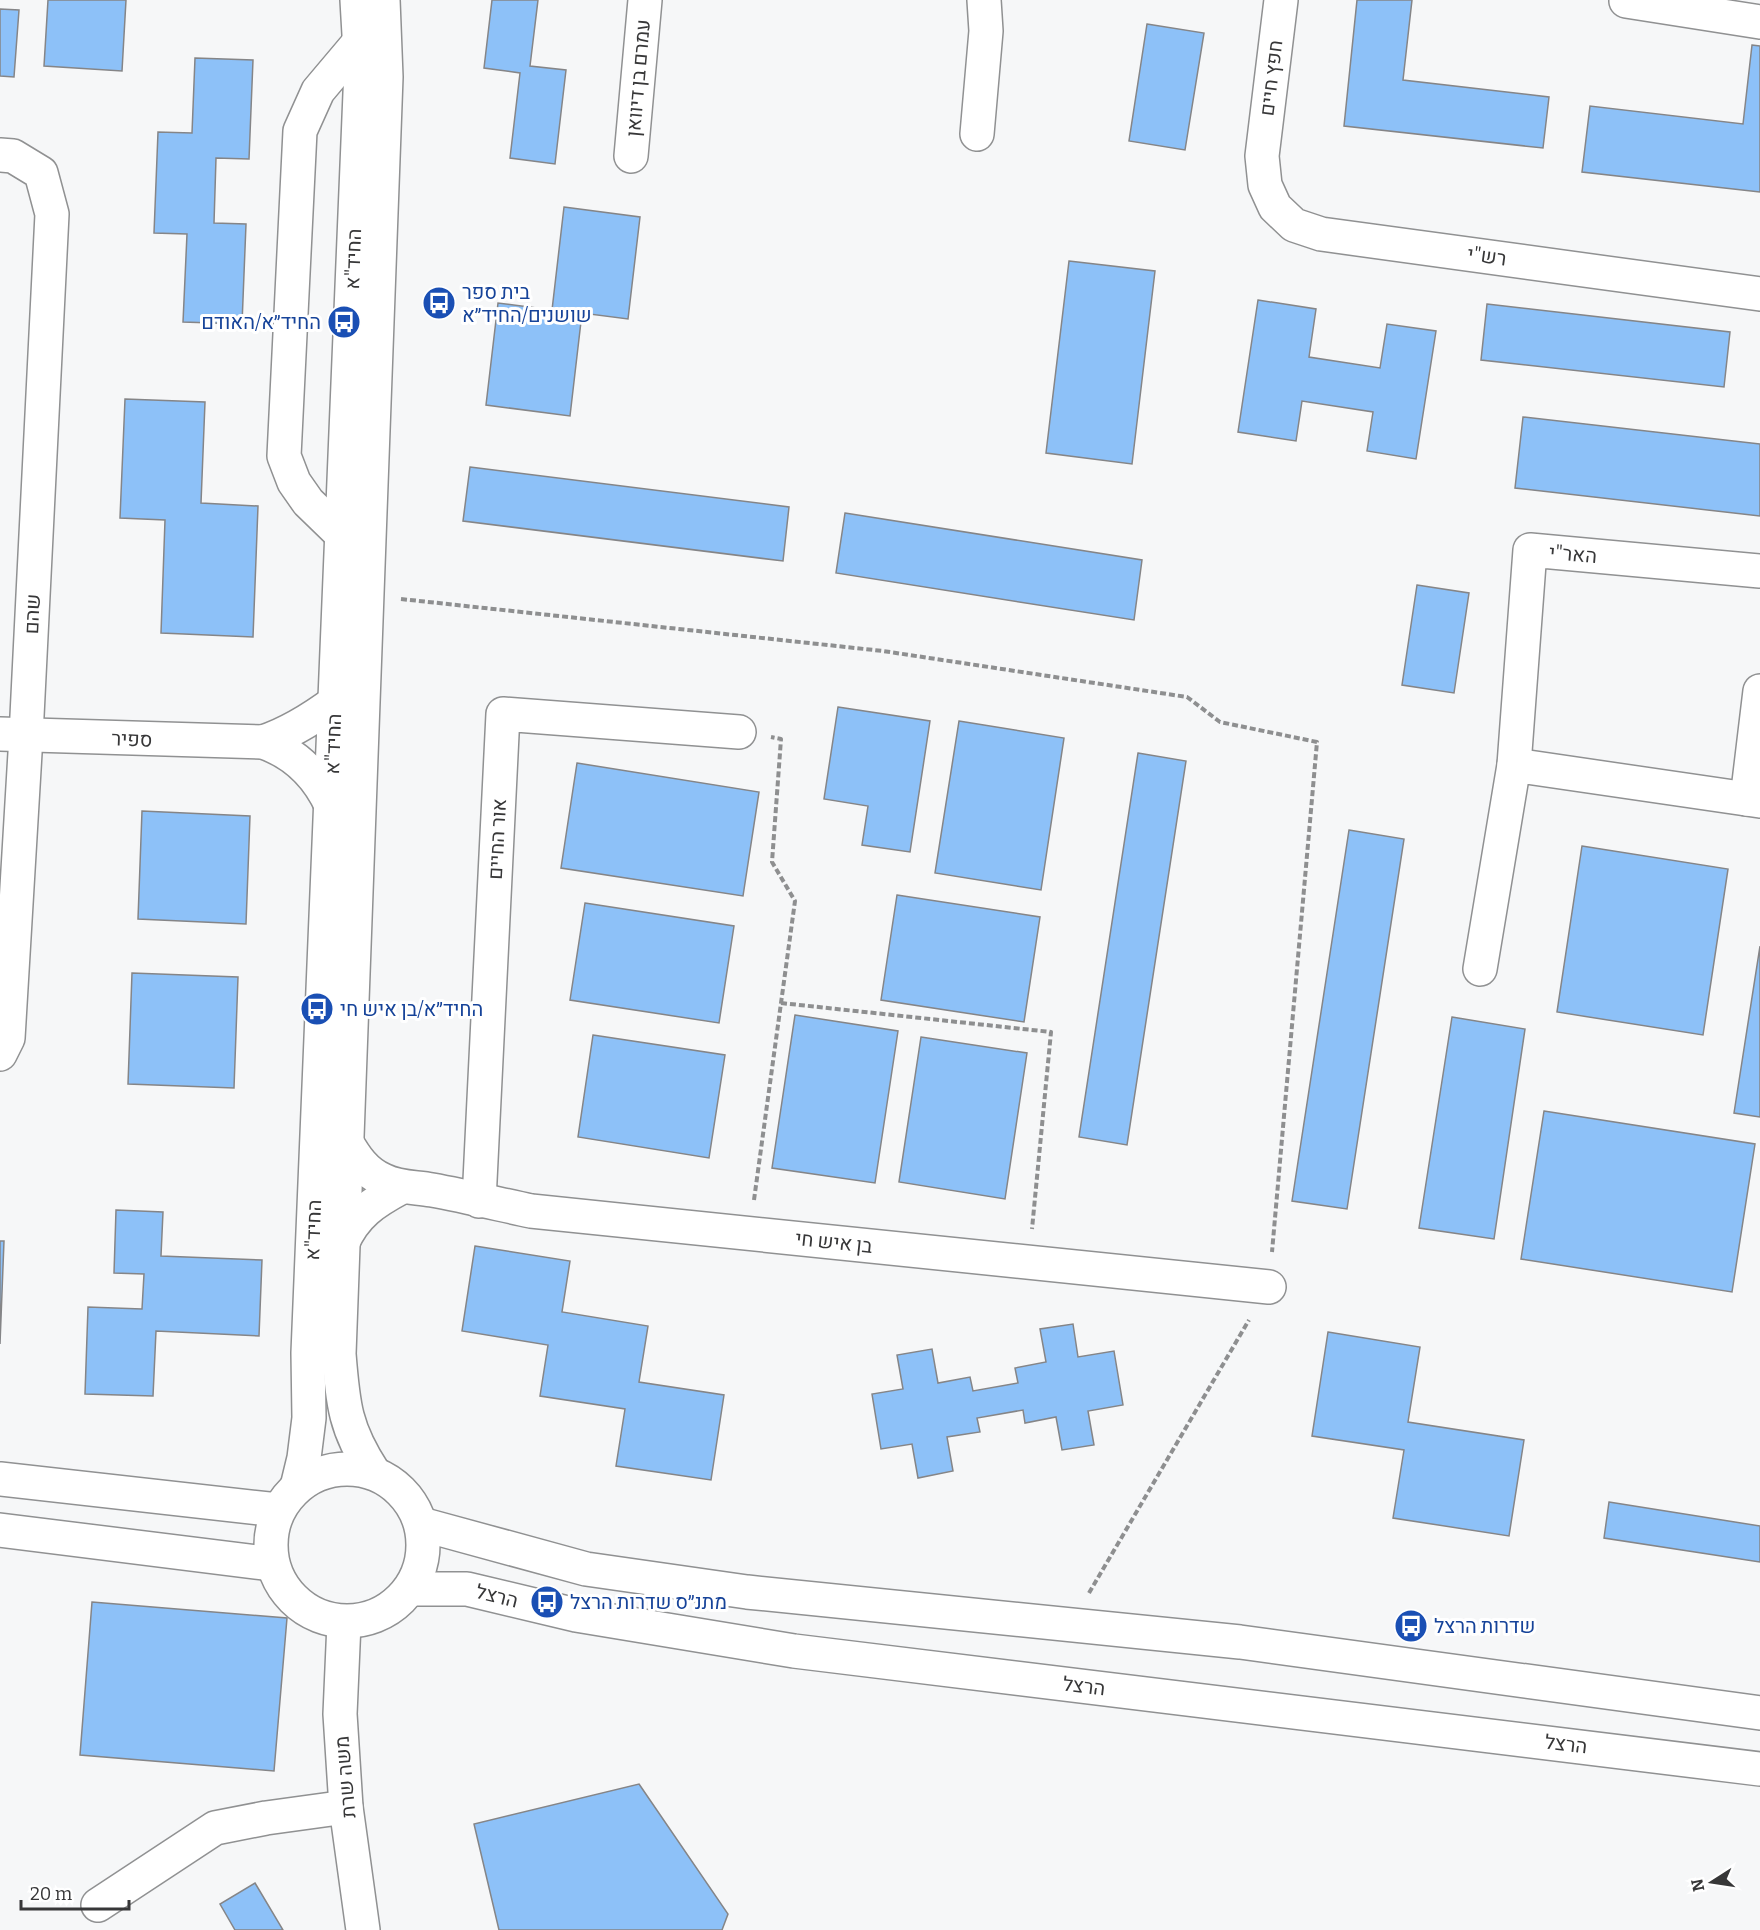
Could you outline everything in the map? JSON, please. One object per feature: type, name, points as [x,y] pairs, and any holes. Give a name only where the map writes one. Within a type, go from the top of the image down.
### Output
[{"type":"street","name":"החיד\"א","points":[[287,1498],[304,1458],[309,1419],[308,1353],[361,40],[357,0]]},
{"type":"street","name":"החיד\"א","points":[[374,1473],[358,1448],[347,1421],[339,1354],[386,77],[383,0]]},
{"type":"street","name":"עמרם בן דיוואן","points":[[631,156],[645,0]]},
{"type":"street","points":[[977,134],[986,31],[984,0]]},
{"type":"street","name":"חפץ חיים","points":[[1262,156],[1272,1]]},
{"type":"street","points":[[1626,1],[1760,22]]},
{"type":"street","points":[[342,535],[308,502],[294,482],[284,456],[300,131],[318,92],[361,40]]},
{"type":"street","name":"שהם","points":[[0,155],[13,156],[40,173],[52,214],[13,735],[8,1038],[0,1054]]},
{"type":"street","name":"רש\"י","points":[[1262,156],[1265,185],[1275,207],[1294,225],[1321,234],[1760,294]]},
{"type":"street","name":"האר\"י","points":[[1480,969],[1514,765],[1530,550],[1760,571]]},
{"type":"street","points":[[1514,765],[1754,800],[1760,691]]},
{"type":"street","name":"ספיר","points":[[263,742],[299,727],[335,702]]},
{"type":"street","name":"אור החיים","points":[[479,1201],[503,714],[739,732]]},
{"type":"street","name":"ספיר","points":[[13,735],[263,742],[278,747],[306,767],[331,805]]},
{"type":"street","name":"בן איש חי","points":[[346,1141],[366,1169],[383,1180],[402,1187],[431,1190],[531,1211],[1269,1287]]},
{"type":"street","points":[[342,1244],[354,1220],[369,1207],[402,1187]]},
{"type":"street","points":[[350,1468],[374,1473],[395,1485],[411,1502],[421,1524],[424,1545],[422,1565],[411,1589],[393,1608],[370,1619],[344,1623],[320,1617],[299,1605],[282,1587],[272,1564],[271,1536],[287,1498],[321,1472],[350,1468]]},
{"type":"street","points":[[0,1479],[287,1498]]},
{"type":"street","points":[[421,1524],[586,1569],[747,1592],[1240,1642],[1760,1713]]},
{"type":"street","points":[[0,1530],[272,1564]]},
{"type":"street","name":"הרצל","points":[[411,1589],[467,1589],[576,1615],[794,1652],[1240,1704],[1760,1769]]},
{"type":"street","name":"משה שרת","points":[[344,1623],[340,1714],[346,1807],[363,1930]]},
{"type":"street","points":[[98,1905],[215,1828],[266,1818],[346,1807]]},
{"type":"path","points":[[367,595],[883,651],[1187,697],[1220,722],[1317,742],[1269,1287],[1070,1625]]},
{"type":"path","points":[[739,732],[782,739],[772,862],[795,901],[750,1233]]},
{"type":"path","points":[[781,1003],[1051,1032],[1029,1263]]},
{"type":"building","points":[[48,0],[126,0],[122,71],[44,66]]},
{"type":"building","points":[[492,0],[538,0],[530,66],[566,70],[555,164],[510,158],[520,73],[484,68]]},
{"type":"building","points":[[1357,0],[1412,0],[1403,80],[1549,97],[1543,148],[1344,126]]},
{"type":"building","points":[[0,9],[19,10],[14,77],[0,76]]},
{"type":"building","points":[[1147,24],[1204,33],[1185,150],[1129,141]]},
{"type":"building","points":[[1752,45],[1760,46],[1760,192],[1582,172],[1590,106],[1743,124]]},
{"type":"building","points":[[195,58],[253,60],[249,159],[216,158],[214,223],[246,224],[242,324],[183,322],[187,234],[154,233],[158,132],[192,133]]},
{"type":"building","points":[[564,207],[640,217],[628,319],[582,313],[570,416],[486,405],[498,303],[552,310]]},
{"type":"building","points":[[1069,261],[1155,271],[1132,464],[1046,453]]},
{"type":"building","points":[[1258,300],[1316,309],[1309,357],[1380,368],[1387,324],[1436,331],[1416,459],[1367,451],[1373,412],[1302,401],[1296,441],[1238,432]]},
{"type":"building","points":[[1487,304],[1730,332],[1724,387],[1481,360]]},
{"type":"building","points":[[125,399],[205,402],[201,503],[258,506],[253,637],[161,633],[165,520],[120,518]]},
{"type":"building","points":[[1523,417],[1760,444],[1760,516],[1515,488]]},
{"type":"building","points":[[470,467],[789,507],[783,561],[463,521]]},
{"type":"building","points":[[845,513],[1142,560],[1134,620],[836,573]]},
{"type":"building","points":[[1417,585],[1469,593],[1454,693],[1402,685]]},
{"type":"building","points":[[838,707],[930,721],[910,852],[862,845],[868,806],[824,799]]},
{"type":"building","points":[[959,721],[1064,738],[1041,890],[935,873]]},
{"type":"building","points":[[1138,753],[1186,761],[1127,1145],[1079,1137]]},
{"type":"building","points":[[577,763],[759,792],[743,896],[561,868]]},
{"type":"building","points":[[142,811],[250,816],[246,924],[138,919]]},
{"type":"building","points":[[1349,830],[1404,839],[1347,1209],[1292,1201]]},
{"type":"building","points":[[1582,846],[1728,869],[1703,1035],[1557,1012]]},
{"type":"building","points":[[897,895],[1040,917],[1024,1022],[881,1000]]},
{"type":"building","points":[[585,903],[734,926],[719,1023],[570,1000]]},
{"type":"building","points":[[1760,946],[1760,1117],[1734,1113]]},
{"type":"building","points":[[132,973],[238,977],[234,1088],[128,1084]]},
{"type":"building","points":[[795,1015],[898,1031],[875,1183],[772,1168]]},
{"type":"building","points":[[1452,1017],[1525,1029],[1494,1239],[1419,1228]]},
{"type":"building","points":[[593,1035],[725,1055],[709,1158],[578,1137]]},
{"type":"building","points":[[921,1037],[1027,1053],[1005,1199],[899,1182]]},
{"type":"building","points":[[1544,1111],[1755,1144],[1732,1292],[1521,1259]]},
{"type":"building","points":[[116,1210],[163,1212],[161,1256],[262,1260],[259,1336],[156,1331],[153,1396],[85,1394],[88,1307],[142,1309],[144,1274],[114,1273]]},
{"type":"building","points":[[0,1241],[4,1241],[0,1344]]},
{"type":"building","points":[[475,1246],[570,1261],[562,1312],[648,1326],[639,1382],[724,1395],[711,1480],[616,1466],[625,1409],[540,1396],[548,1345],[462,1331]]},
{"type":"building","points":[[1073,1324],[1078,1357],[1114,1351],[1123,1405],[1088,1411],[1094,1445],[1062,1450],[1056,1417],[1025,1423],[1023,1410],[977,1418],[980,1432],[947,1437],[953,1471],[918,1478],[912,1444],[881,1449],[872,1394],[903,1389],[897,1355],[932,1349],[938,1383],[970,1377],[973,1391],[1018,1383],[1015,1368],[1046,1362],[1040,1329]]},
{"type":"building","points":[[1328,1332],[1420,1347],[1408,1422],[1524,1440],[1509,1536],[1393,1518],[1404,1450],[1312,1436]]},
{"type":"building","points":[[1609,1502],[1760,1526],[1760,1562],[1604,1538]]},
{"type":"building","points":[[92,1602],[287,1618],[274,1771],[80,1755]]},
{"type":"building","points":[[639,1784],[728,1914],[722,1930],[499,1930],[474,1824]]},
{"type":"building","points":[[255,1883],[283,1930],[235,1930],[220,1904]]},
{"type":"place","name":"בית ספר שושנים/החיד״א","points":[[439,303]]},
{"type":"place","name":"החיד״א/האודם","points":[[344,322]]},
{"type":"place","name":"החיד״א/בן איש חי","points":[[317,1009]]},
{"type":"place","name":"מתנ״ס שדרות הרצל","points":[[547,1602]]},
{"type":"place","name":"שדרות הרצל","points":[[1411,1626]]}]
